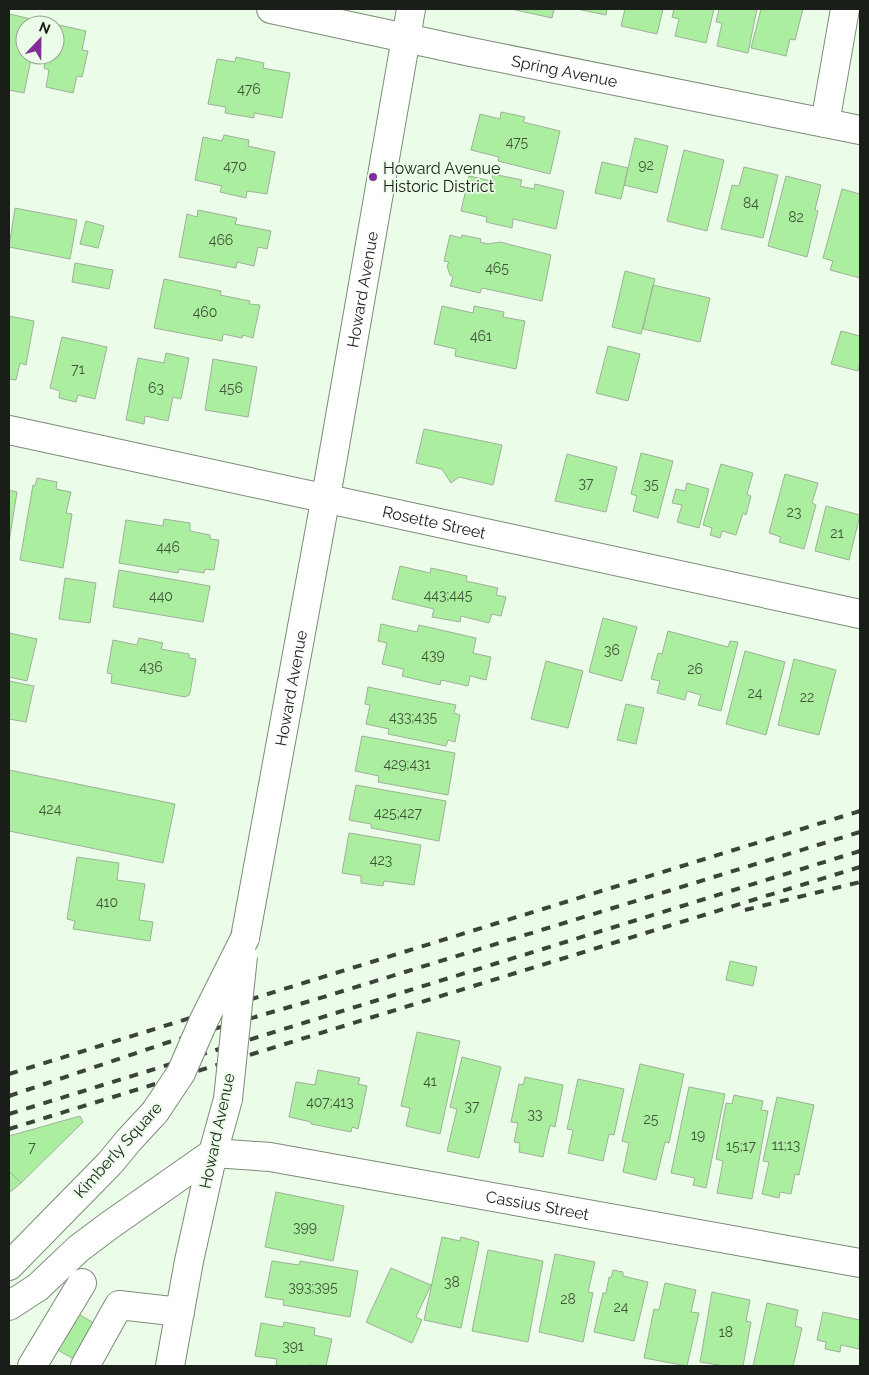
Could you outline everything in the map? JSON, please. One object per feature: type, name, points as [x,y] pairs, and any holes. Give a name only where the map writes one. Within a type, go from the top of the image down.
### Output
[{"type":"street","name":"Spring Avenue","points":[[270,9],[860,130]]},
{"type":"street","name":"Howard Avenue","points":[[170,1366],[189,1261],[213,1153],[228,1099],[245,938],[326,499],[411,9]]},
{"type":"street","points":[[825,123],[845,9]]},
{"type":"street","name":"Rosette Street","points":[[9,430],[860,614]]},
{"type":"street","name":"Kimberly Square","points":[[9,1266],[110,1163],[155,1112],[181,1073],[204,1020],[245,938]]},
{"type":"street","points":[[9,1306],[38,1287],[78,1249],[110,1225],[213,1153]]},
{"type":"street","name":"Cassius Street","points":[[213,1153],[270,1158],[860,1263]]},
{"type":"street","points":[[58,1268],[119,1305],[180,1312]]},
{"type":"street","points":[[32,1366],[82,1283]]},
{"type":"street","points":[[84,1366],[119,1305]]},
{"type":"building","points":[[511,9],[554,9],[552,18]]},
{"type":"building","points":[[577,9],[607,9],[606,15]]},
{"type":"building","points":[[625,9],[663,9],[657,34],[621,26]]},
{"type":"building","points":[[674,9],[714,9],[706,43],[675,36],[679,19],[672,17]]},
{"type":"building","points":[[719,9],[757,9],[748,53],[717,46],[722,23],[716,22]]},
{"type":"building","points":[[761,9],[803,9],[795,40],[790,39],[786,56],[751,48]]},
{"type":"building","points":[[9,14],[15,15],[15,65],[30,65],[24,93],[9,90]]},
{"type":"building","points":[[65,26],[86,31],[82,50],[88,51],[82,77],[77,76],[73,93],[46,87],[49,70],[44,68],[44,65],[65,65]]},
{"type":"building","points":[[236,57],[264,63],[263,68],[290,73],[282,118],[254,113],[254,118],[225,113],[226,107],[208,104],[217,59],[235,62]]},
{"type":"building","points":[[501,112],[525,117],[523,122],[560,131],[550,174],[498,161],[499,157],[471,150],[480,114],[500,119]]},
{"type":"building","points":[[224,135],[249,140],[248,146],[275,152],[267,194],[247,191],[246,198],[220,192],[222,186],[195,180],[203,137],[222,141]]},
{"type":"building","points":[[635,138],[668,146],[657,193],[624,185]]},
{"type":"building","points":[[684,150],[724,160],[707,231],[667,221]]},
{"type":"building","points":[[602,162],[628,168],[621,199],[595,193]]},
{"type":"building","points":[[744,167],[778,175],[763,238],[721,229],[732,185],[739,186]]},
{"type":"building","points":[[493,174],[522,180],[520,186],[534,189],[535,184],[564,191],[556,229],[513,219],[512,228],[486,222],[487,217],[461,211],[469,176],[492,181]]},
{"type":"building","points":[[786,176],[821,185],[815,210],[818,211],[807,257],[768,246]]},
{"type":"building","points":[[842,189],[860,194],[860,278],[830,270],[833,261],[823,258]]},
{"type":"building","points":[[15,208],[77,220],[70,259],[9,247]]},
{"type":"building","points":[[198,210],[237,218],[235,224],[271,231],[267,249],[258,247],[254,266],[237,262],[236,268],[179,257],[187,214],[197,217]]},
{"type":"building","points":[[86,221],[104,226],[98,248],[80,244]]},
{"type":"building","points":[[450,235],[461,238],[462,235],[481,239],[480,242],[488,244],[500,242],[551,255],[542,301],[482,288],[480,293],[450,286],[453,277],[450,275],[447,266],[449,262],[444,261]]},
{"type":"building","points":[[75,263],[113,270],[109,289],[72,282]]},
{"type":"building","points":[[625,271],[655,279],[641,334],[612,327]]},
{"type":"building","points":[[164,279],[221,291],[220,295],[250,301],[249,304],[260,305],[253,338],[243,335],[242,338],[223,334],[222,341],[154,328]]},
{"type":"building","points":[[653,285],[710,298],[700,342],[643,329]]},
{"type":"building","points":[[442,306],[473,313],[474,306],[504,312],[503,317],[525,321],[516,369],[455,356],[456,349],[434,344]]},
{"type":"building","points":[[9,316],[34,321],[26,365],[20,363],[16,380],[9,379]]},
{"type":"building","points":[[841,331],[860,336],[858,371],[831,364]]},
{"type":"building","points":[[62,337],[107,347],[95,399],[78,395],[76,402],[59,398],[60,391],[50,388]]},
{"type":"building","points":[[608,346],[640,354],[628,401],[596,393]]},
{"type":"building","points":[[166,353],[189,358],[181,399],[173,397],[168,421],[145,416],[144,424],[126,420],[138,358],[164,363]]},
{"type":"building","points":[[213,359],[257,367],[248,417],[205,410]]},
{"type":"building","points":[[424,429],[502,445],[493,485],[459,477],[451,483],[442,469],[416,463]]},
{"type":"building","points":[[641,453],[673,461],[658,518],[633,511],[637,496],[631,494]]},
{"type":"building","points":[[567,454],[617,467],[606,512],[555,501]]},
{"type":"building","points":[[721,464],[753,473],[747,494],[751,496],[746,515],[743,513],[736,535],[722,531],[720,538],[710,535],[712,528],[703,525]]},
{"type":"building","points":[[785,474],[818,483],[812,503],[816,505],[804,549],[779,542],[781,537],[769,533]]},
{"type":"building","points":[[37,478],[57,482],[56,489],[71,492],[66,513],[72,514],[63,568],[20,560],[33,485],[35,486]]},
{"type":"building","points":[[687,483],[709,489],[699,528],[677,522],[682,505],[672,503],[676,489],[685,491]]},
{"type":"building","points":[[9,490],[17,492],[9,542]]},
{"type":"building","points":[[826,506],[860,515],[849,560],[815,551]]},
{"type":"building","points":[[164,519],[190,523],[190,531],[210,535],[210,539],[219,540],[214,570],[205,569],[204,573],[179,569],[178,573],[119,563],[126,520],[163,526]]},
{"type":"building","points":[[400,566],[430,573],[431,568],[467,576],[466,581],[498,588],[496,595],[506,597],[501,616],[492,614],[489,623],[461,616],[460,622],[432,617],[434,609],[392,599]]},
{"type":"building","points":[[119,570],[210,586],[203,622],[113,607]]},
{"type":"building","points":[[65,578],[96,583],[90,623],[59,619]]},
{"type":"building","points":[[603,618],[637,627],[622,681],[589,672]]},
{"type":"building","points":[[381,624],[417,632],[419,625],[476,638],[473,653],[491,657],[486,680],[470,676],[468,686],[441,680],[440,685],[402,676],[404,669],[382,664],[387,643],[378,641]]},
{"type":"building","points":[[668,631],[728,647],[730,641],[738,642],[721,711],[698,705],[701,695],[687,691],[685,700],[657,693],[660,681],[651,679],[658,653],[662,654]]},
{"type":"building","points":[[9,633],[37,639],[27,681],[9,677]]},
{"type":"building","points":[[139,638],[163,643],[161,649],[189,654],[189,658],[196,659],[189,695],[185,697],[111,683],[112,674],[107,673],[113,640],[137,645]]},
{"type":"building","points":[[745,651],[785,662],[766,735],[726,724]]},
{"type":"building","points":[[794,659],[836,670],[819,735],[778,725]]},
{"type":"building","points":[[546,661],[583,671],[568,728],[531,719]]},
{"type":"building","points":[[9,681],[34,686],[26,722],[9,719]]},
{"type":"building","points":[[368,687],[456,705],[454,713],[460,715],[455,742],[448,740],[446,746],[388,734],[389,729],[366,724],[370,705],[365,704]]},
{"type":"building","points":[[626,704],[644,708],[636,744],[617,740]]},
{"type":"building","points":[[362,736],[455,753],[448,795],[378,782],[379,776],[355,771]]},
{"type":"building","points":[[9,770],[175,804],[163,863],[9,831]]},
{"type":"building","points":[[356,785],[446,801],[439,841],[371,828],[371,824],[349,820]]},
{"type":"building","points":[[349,833],[421,845],[414,885],[384,881],[383,886],[361,883],[361,876],[342,873]]},
{"type":"building","points":[[77,857],[119,863],[117,880],[145,884],[139,920],[153,922],[150,941],[73,929],[75,921],[67,919]]},
{"type":"building","points":[[730,961],[757,967],[753,986],[726,980]]},
{"type":"building","points":[[417,1032],[460,1041],[440,1134],[406,1126],[410,1108],[401,1106]]},
{"type":"building","points":[[462,1057],[501,1067],[479,1158],[447,1151],[457,1109],[450,1107]]},
{"type":"building","points":[[640,1064],[684,1074],[669,1143],[665,1142],[656,1180],[623,1172],[629,1143],[622,1141]]},
{"type":"building","points":[[318,1070],[360,1078],[358,1084],[367,1086],[358,1129],[352,1127],[351,1132],[311,1124],[311,1122],[289,1117],[296,1082],[315,1085]]},
{"type":"building","points":[[525,1077],[563,1085],[555,1127],[550,1125],[543,1157],[519,1152],[520,1143],[514,1142],[518,1123],[511,1122],[519,1084],[523,1085]]},
{"type":"building","points":[[578,1079],[624,1089],[614,1135],[609,1134],[603,1161],[568,1153],[573,1130],[567,1129]]},
{"type":"building","points":[[689,1087],[725,1094],[706,1188],[693,1185],[695,1178],[671,1173]]},
{"type":"building","points":[[734,1095],[763,1101],[761,1110],[768,1111],[752,1199],[717,1193],[723,1161],[716,1159],[726,1103],[732,1104]]},
{"type":"building","points":[[777,1097],[814,1105],[799,1175],[795,1174],[791,1194],[780,1192],[779,1198],[762,1194],[769,1162],[763,1161]]},
{"type":"building","points":[[80,1116],[83,1122],[21,1183],[9,1171],[9,1136]]},
{"type":"building","points":[[9,1171],[21,1183],[9,1193]]},
{"type":"building","points":[[276,1192],[344,1206],[333,1261],[265,1247]]},
{"type":"building","points":[[442,1237],[460,1241],[461,1237],[479,1242],[461,1328],[424,1320]]},
{"type":"building","points":[[488,1250],[543,1261],[528,1342],[472,1331]]},
{"type":"building","points":[[555,1254],[595,1262],[588,1292],[593,1293],[583,1342],[539,1332]]},
{"type":"building","points":[[272,1261],[299,1265],[300,1261],[358,1271],[350,1317],[283,1305],[284,1300],[265,1297]]},
{"type":"building","points":[[391,1268],[431,1285],[416,1317],[422,1320],[412,1343],[366,1322]]},
{"type":"building","points":[[613,1270],[623,1272],[623,1276],[648,1282],[634,1341],[594,1332],[603,1293],[606,1293],[609,1277],[611,1278]]},
{"type":"building","points":[[665,1283],[696,1290],[691,1312],[699,1313],[687,1366],[644,1358],[654,1309],[659,1310]]},
{"type":"building","points":[[712,1292],[750,1300],[746,1321],[751,1322],[743,1366],[725,1366],[700,1362]]},
{"type":"building","points":[[767,1303],[798,1310],[795,1326],[802,1328],[793,1366],[753,1366]]},
{"type":"building","points":[[68,1308],[99,1326],[79,1362],[47,1344]]},
{"type":"building","points":[[823,1312],[860,1320],[859,1349],[841,1345],[840,1352],[825,1349],[826,1342],[817,1340]]},
{"type":"building","points":[[284,1322],[315,1328],[314,1335],[332,1339],[326,1366],[276,1365],[277,1359],[255,1356],[261,1323],[283,1327]]},
{"type":"railway","points":[[9,1074],[860,811]]},
{"type":"railway","points":[[9,1096],[169,1042],[317,999],[860,832]]},
{"type":"railway","points":[[9,1114],[860,851]]},
{"type":"railway","points":[[9,1129],[860,867]]},
{"type":"railway","points":[[745,910],[860,882]]},
{"type":"place","name":"Howard Avenue Historic District","points":[[373,177]]}]
